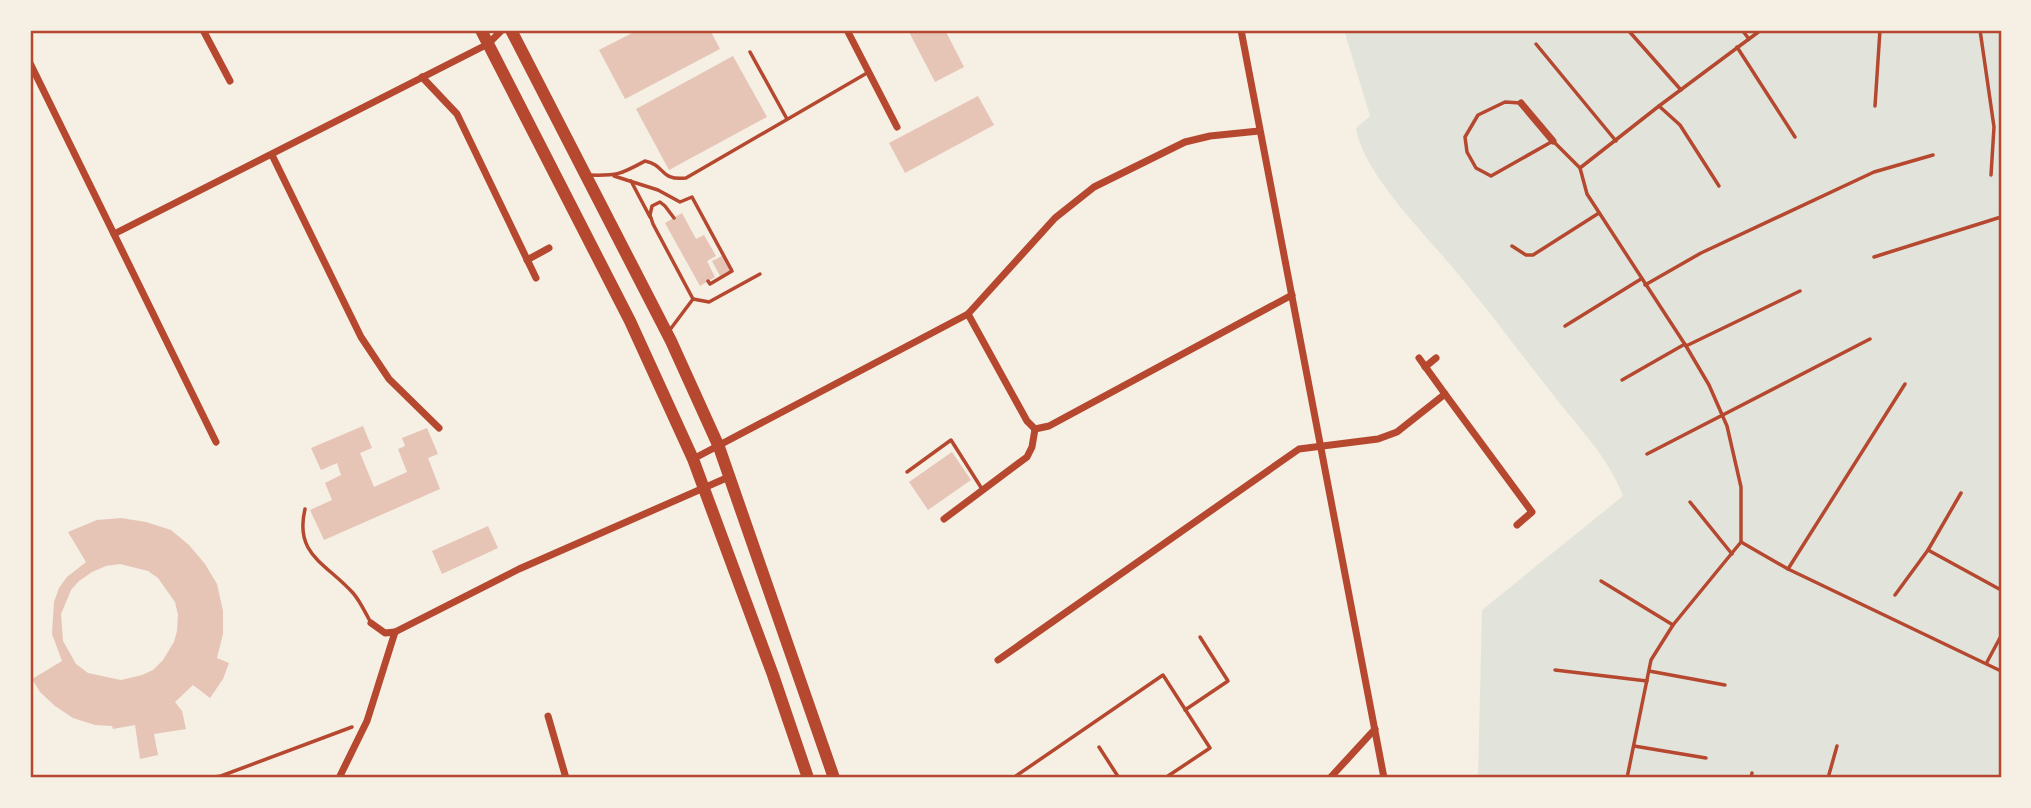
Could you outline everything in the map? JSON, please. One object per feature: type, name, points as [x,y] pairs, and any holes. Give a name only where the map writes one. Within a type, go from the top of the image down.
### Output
[{"type":"highway","points":[[481,30],[629,321],[693,459],[808,778]]},
{"type":"highway","points":[[511,30],[667,334],[719,447],[731,475],[834,778]]},
{"type":"street","points":[[203,30],[230,81]]},
{"type":"street","points":[[114,234],[488,44],[502,30]]},
{"type":"street","points":[[847,30],[897,127]]},
{"type":"street","points":[[1241,30],[1384,778]]},
{"type":"street","points":[[30,63],[216,442]]},
{"type":"street","points":[[422,77],[457,114],[536,278]]},
{"type":"street","points":[[1521,103],[1553,141]]},
{"type":"street","points":[[693,459],[968,314],[1055,218],[1094,187],[1185,142],[1210,136],[1259,131]]},
{"type":"street","points":[[272,155],[362,337],[389,379],[439,428]]},
{"type":"street","points":[[527,260],[549,248]]},
{"type":"street","points":[[1035,429],[1048,426],[1292,295]]},
{"type":"street","points":[[968,314],[1027,421],[1035,429]]},
{"type":"street","points":[[1419,358],[1532,512],[1517,525]]},
{"type":"street","points":[[1425,367],[1436,358]]},
{"type":"street","points":[[998,660],[1299,449],[1378,439],[1397,432],[1445,394]]},
{"type":"street","points":[[944,519],[1027,457],[1035,429]]},
{"type":"street","points":[[371,623],[384,633],[395,632],[519,569],[731,475]]},
{"type":"street","points":[[339,778],[368,722],[395,632]]},
{"type":"street","points":[[548,716],[566,778]]},
{"type":"street","points":[[1330,778],[1375,729]]},
{"type":"lane","points":[[1628,30],[1681,90]]},
{"type":"lane","points":[[1742,30],[1749,39]]},
{"type":"lane","points":[[1580,169],[1761,30]]},
{"type":"lane","points":[[1875,106],[1880,30]]},
{"type":"lane","points":[[1980,30],[1994,127],[1991,175]]},
{"type":"lane","points":[[1536,44],[1616,141]]},
{"type":"lane","points":[[1737,47],[1795,137]]},
{"type":"lane","points":[[750,52],[786,120]]},
{"type":"lane","points":[[613,176],[629,171],[645,161],[655,163],[666,176],[673,179],[686,178],[868,72]]},
{"type":"lane","points":[[1521,103],[1505,102],[1478,115],[1465,137],[1467,152],[1476,168],[1491,176],[1553,141],[1580,169],[1587,194],[1709,385],[1727,426],[1741,486],[1741,542],[1673,625],[1651,660],[1627,778]]},
{"type":"lane","points":[[1659,106],[1679,125],[1719,186]]},
{"type":"lane","points":[[1645,285],[1701,253],[1874,172],[1933,155]]},
{"type":"lane","points":[[587,175],[613,176],[631,181],[658,190],[680,202],[692,197],[732,271],[709,284],[708,281]]},
{"type":"lane","points":[[631,181],[693,299]]},
{"type":"lane","points":[[653,224],[650,215],[652,206],[660,202],[674,218]]},
{"type":"lane","points":[[1512,246],[1526,255],[1533,255],[1599,213]]},
{"type":"lane","points":[[1874,257],[2001,217]]},
{"type":"lane","points":[[693,299],[709,302],[760,274]]},
{"type":"lane","points":[[1564,326],[1641,279]]},
{"type":"lane","points":[[1622,380],[1685,345],[1800,291]]},
{"type":"lane","points":[[667,334],[693,299]]},
{"type":"lane","points":[[1647,454],[1870,339]]},
{"type":"lane","points":[[1788,569],[1905,384]]},
{"type":"lane","points":[[907,472],[951,440],[983,491]]},
{"type":"lane","points":[[1895,595],[1928,550],[1961,493]]},
{"type":"lane","points":[[1690,502],[1732,554]]},
{"type":"lane","points":[[305,509],[301,526],[307,546],[317,561],[354,595],[371,623]]},
{"type":"lane","points":[[1741,542],[1788,569],[2001,671]]},
{"type":"lane","points":[[1928,550],[2001,590]]},
{"type":"lane","points":[[1601,581],[1673,625]]},
{"type":"lane","points":[[1986,662],[2001,636]]},
{"type":"lane","points":[[1185,709],[1228,681],[1200,637]]},
{"type":"lane","points":[[1555,670],[1647,681]]},
{"type":"lane","points":[[1649,671],[1725,685]]},
{"type":"lane","points":[[1013,778],[1163,675],[1210,748],[1165,778]]},
{"type":"lane","points":[[1634,746],[1706,758]]},
{"type":"lane","points":[[1828,778],[1838,746]]},
{"type":"lane","points":[[1099,747],[1119,778]]},
{"type":"path","points":[[208,778],[221,776],[368,722]]},
{"type":"shaded area","points":[[1344,30],[2001,30],[2001,778],[1478,778],[1482,610],[1623,496],[1610,469],[1592,443],[1378,177],[1360,144],[1356,128],[1370,116]]},
{"type":"building","points":[[638,30],[710,30],[720,49],[625,99],[599,50]]},
{"type":"building","points":[[908,30],[945,30],[964,67],[935,82]]},
{"type":"building","points":[[733,56],[767,117],[669,170],[636,109]]},
{"type":"building","points":[[978,96],[994,125],[905,173],[889,143]]},
{"type":"building","points":[[682,213],[696,239],[704,235],[716,256],[707,261],[715,277],[700,286],[665,223]]},
{"type":"building","points":[[722,256],[730,270],[720,276],[712,261]]},
{"type":"building","points":[[363,426],[372,448],[360,453],[374,487],[407,472],[398,449],[405,446],[402,438],[427,428],[438,454],[428,458],[440,489],[324,540],[310,510],[332,500],[325,483],[341,475],[337,463],[321,470],[311,448]]},
{"type":"building","points":[[952,452],[971,480],[928,510],[909,482]]},
{"type":"building","points":[[121,518],[171,530],[189,545],[205,564],[217,584],[223,611],[223,634],[217,658],[229,663],[223,679],[210,698],[193,685],[175,702],[182,711],[186,729],[154,734],[158,755],[140,759],[135,725],[113,729],[112,726],[95,725],[73,718],[40,692],[32,679],[62,661],[52,634],[54,602],[67,577],[86,562],[68,532],[97,520]],"holes":[[[120,564],[148,571],[158,578],[175,602],[178,615],[174,642],[163,660],[153,670],[142,675],[121,680],[88,673],[76,664],[63,641],[61,614],[71,590],[92,572],[106,566]]]},
{"type":"building","points":[[488,526],[498,548],[442,574],[432,551]]}]
